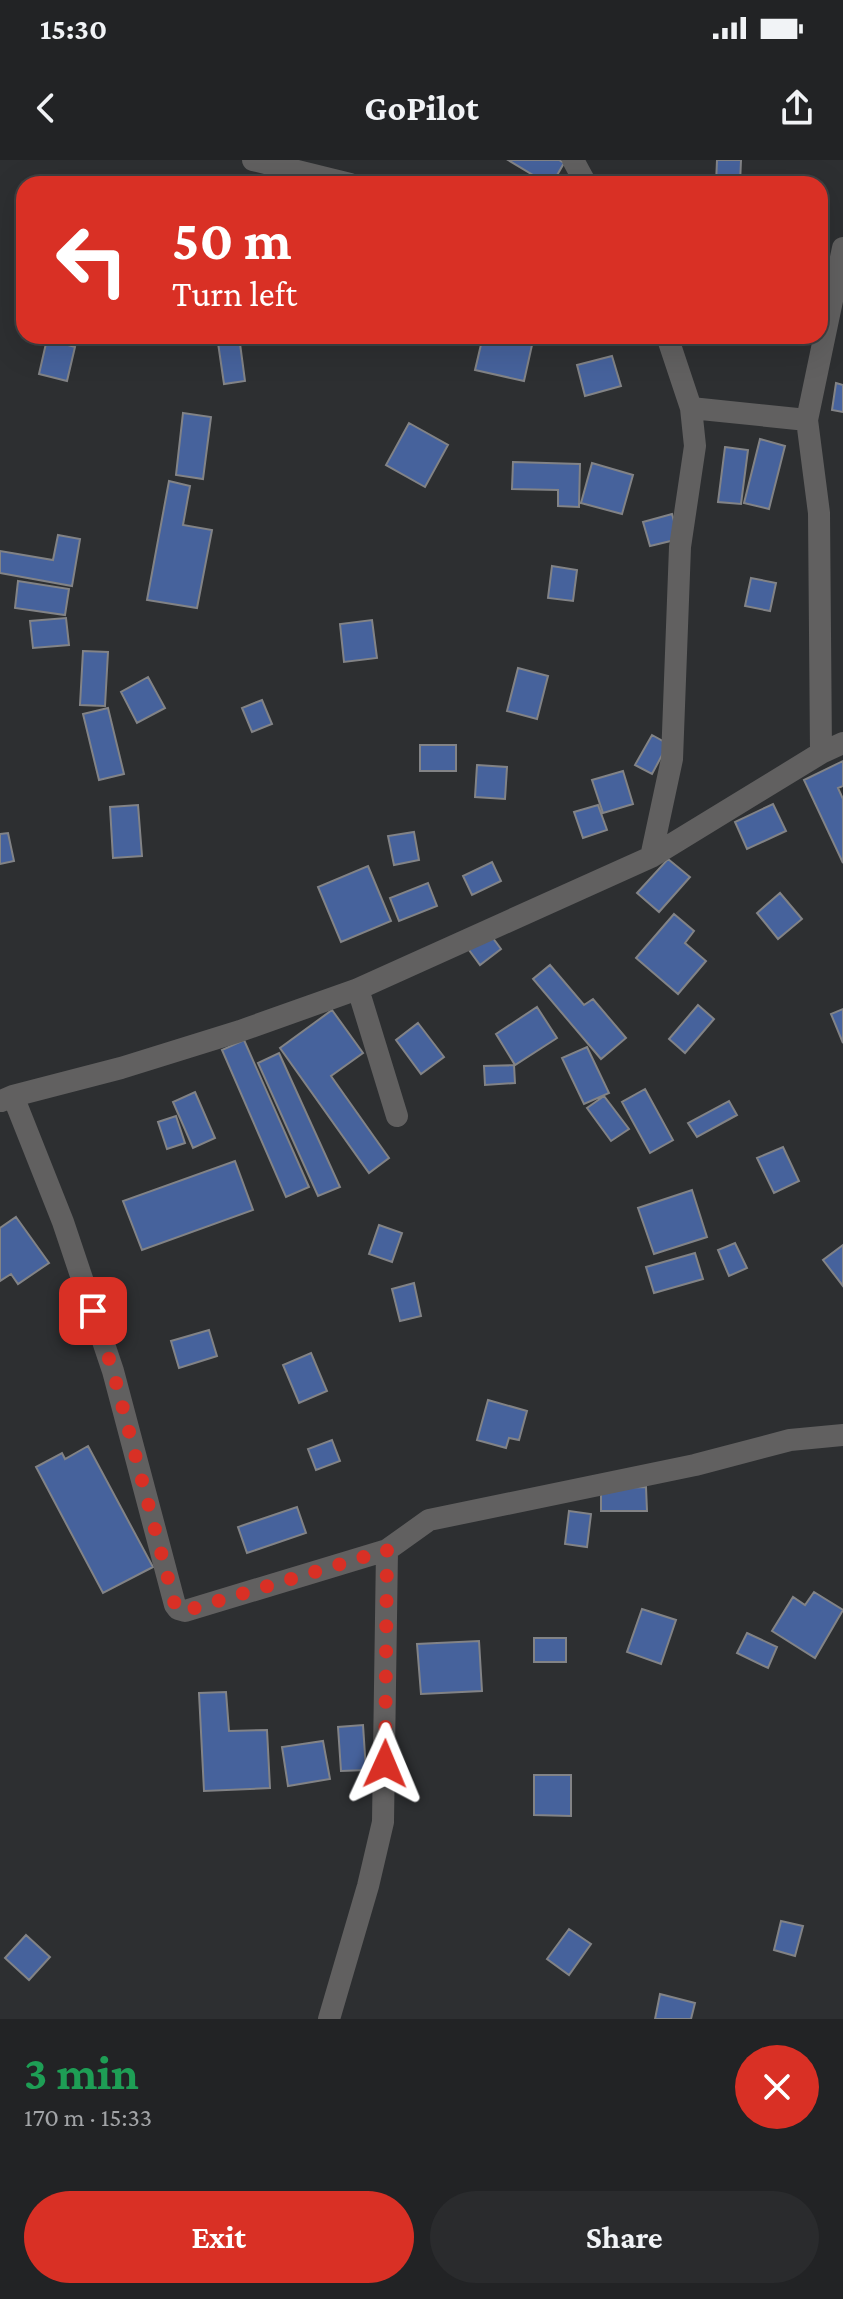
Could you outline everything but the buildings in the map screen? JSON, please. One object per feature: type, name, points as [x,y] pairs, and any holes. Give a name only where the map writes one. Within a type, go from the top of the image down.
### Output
[{"type":"street","points":[[253,160],[318,176]]},
{"type":"street","points":[[828,320],[843,248]]},
{"type":"street","points":[[651,857],[672,759],[680,547],[695,446],[691,408],[670,344]]},
{"type":"street","points":[[821,753],[819,513],[807,420],[823,344]]},
{"type":"street","points":[[691,408],[807,420]]},
{"type":"street","points":[[843,743],[821,753],[651,857],[358,989],[151,1059],[7,1099],[63,1222],[113,1371],[178,1609],[185,1611],[387,1550],[429,1520],[695,1465],[790,1440],[843,1435]]},
{"type":"street","points":[[358,989],[397,1116]]},
{"type":"street","points":[[329,2019],[368,1886],[383,1822],[387,1550]]},
{"type":"route","points":[[93,1311],[113,1371],[178,1609],[185,1611],[387,1550],[385,1764]]}]
